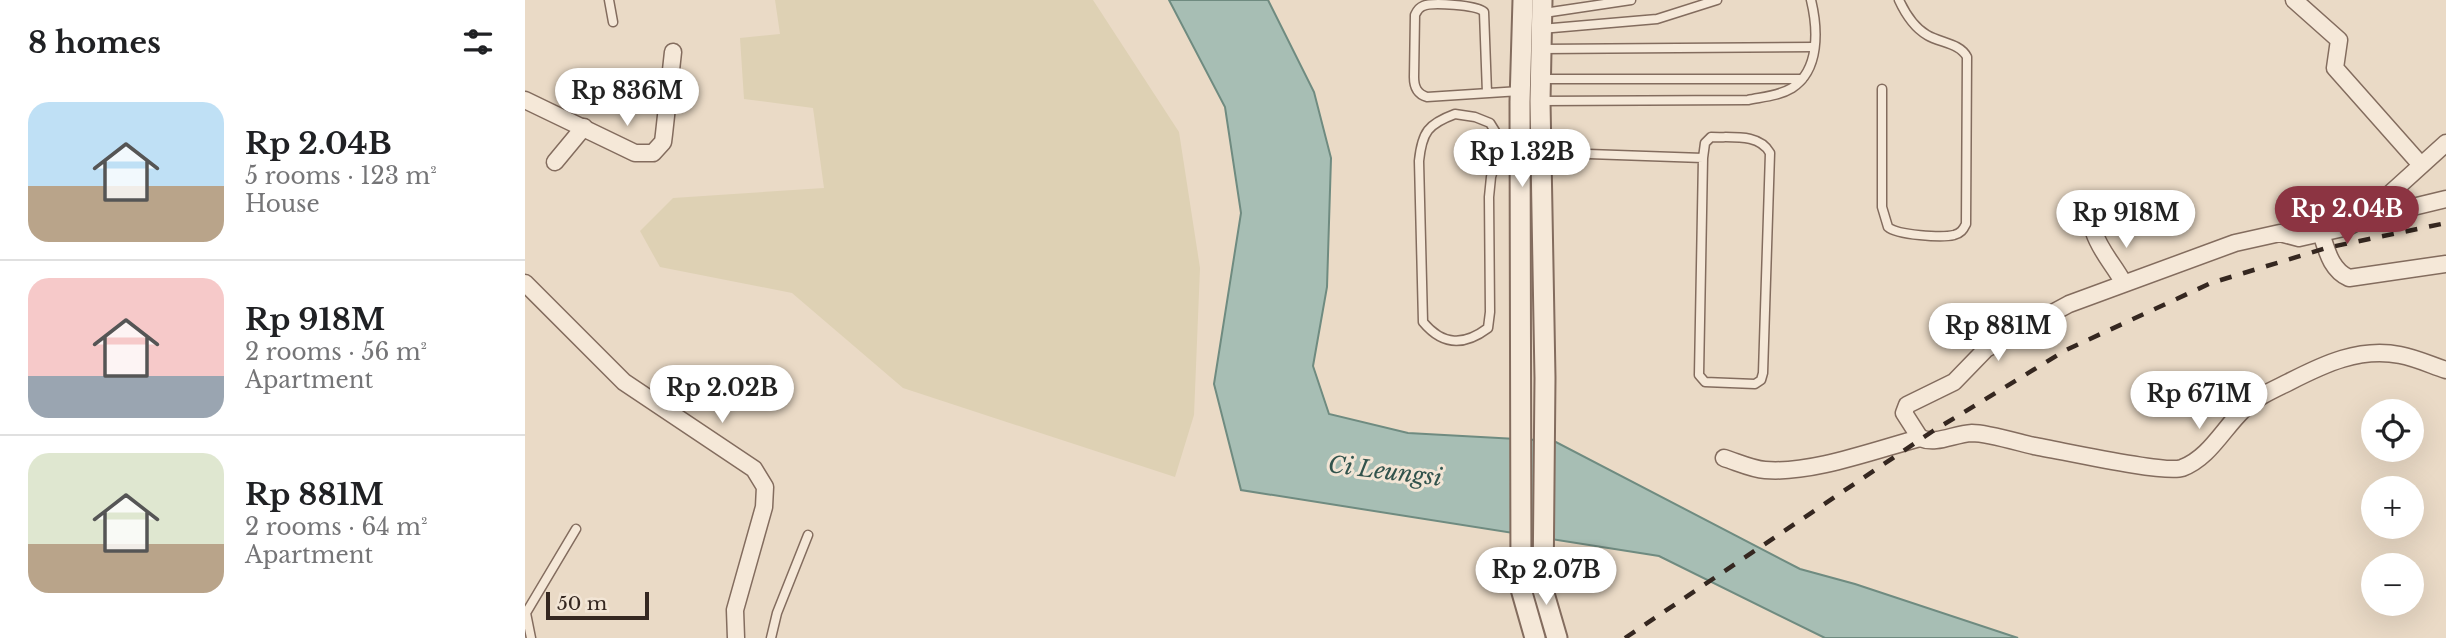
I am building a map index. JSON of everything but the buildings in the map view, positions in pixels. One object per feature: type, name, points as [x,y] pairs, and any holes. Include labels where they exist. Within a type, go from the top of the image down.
[{"type":"street","points":[[1524,0],[1520,96],[1521,589],[1535,638]]},
{"type":"street","points":[[2294,0],[2339,40],[2335,68],[2421,165]]},
{"type":"street","points":[[1544,10],[1540,49],[1545,378],[1543,590],[1557,638]]},
{"type":"street","points":[[525,100],[635,153],[653,152],[658,148],[664,134],[673,52]]},
{"type":"street","points":[[555,162],[585,127]]},
{"type":"street","points":[[2446,143],[2361,220],[2348,227],[2299,239],[2280,233],[2235,243],[2069,304],[1986,349],[1954,382],[1907,405],[1905,413],[1920,438],[1929,442],[1973,433],[2110,460],[2179,469],[2198,459],[2254,401],[2340,358],[2381,352],[2402,355],[2446,370]]},
{"type":"street","points":[[2361,220],[2446,199]]},
{"type":"street","points":[[2094,232],[2098,244],[2123,282]]},
{"type":"street","points":[[2321,233],[2329,259],[2339,274],[2349,278],[2446,264]]},
{"type":"street","points":[[525,283],[624,382],[754,469],[765,486],[764,507],[735,610],[736,638]]},
{"type":"street","points":[[1724,458],[1762,470],[1783,471],[1815,466],[1920,438]]},
{"type":"lane","points":[[609,0],[613,22]]},
{"type":"lane","points":[[1544,10],[1631,0]]},
{"type":"lane","points":[[1544,10],[1657,19],[1717,0]]},
{"type":"lane","points":[[1487,93],[1484,12],[1475,6],[1427,5],[1419,9],[1415,15],[1414,78],[1416,89],[1427,97],[1487,93],[1540,101],[1748,100],[1791,88],[1802,79],[1809,67],[1814,47],[1815,18],[1811,0]]},
{"type":"lane","points":[[1882,89],[1882,207],[1888,227],[1900,233],[1949,236],[1960,232],[1966,224],[1966,57],[1964,51],[1957,47],[1925,34],[1909,17],[1899,0]]},
{"type":"lane","points":[[1540,49],[1814,47]]},
{"type":"lane","points":[[1540,79],[1802,79]]},
{"type":"lane","points":[[1455,114],[1490,123],[1498,136],[1499,151],[1491,177],[1489,197],[1490,312],[1487,328],[1472,339],[1460,341],[1439,337],[1423,322],[1419,160],[1421,145],[1427,129],[1438,120],[1455,114]]},
{"type":"lane","points":[[1711,137],[1756,140],[1770,153],[1763,373],[1761,380],[1755,384],[1705,382],[1699,374],[1703,158],[1705,143],[1711,137]]},
{"type":"lane","points":[[1499,151],[1703,158]]},
{"type":"lane","points":[[531,638],[526,613],[576,528]]},
{"type":"lane","points":[[771,638],[776,613],[808,535]]},
{"type":"shaded area","points":[[775,0],[1093,0],[1179,132],[1200,268],[1194,415],[1175,477],[903,388],[792,293],[660,267],[640,231],[673,198],[824,188],[813,108],[744,99],[740,38],[780,34]]},
{"type":"water","name":"Ci Leungsi","points":[[1169,0],[1268,0],[1314,92],[1331,158],[1327,287],[1313,366],[1329,414],[1408,433],[1554,441],[1800,569],[1855,584],[2018,638],[1825,638],[1659,556],[1241,490],[1214,384],[1241,213],[1225,107]]},
{"type":"railway","points":[[1625,638],[1933,431],[2066,350],[2211,283],[2326,248],[2446,223]]}]
